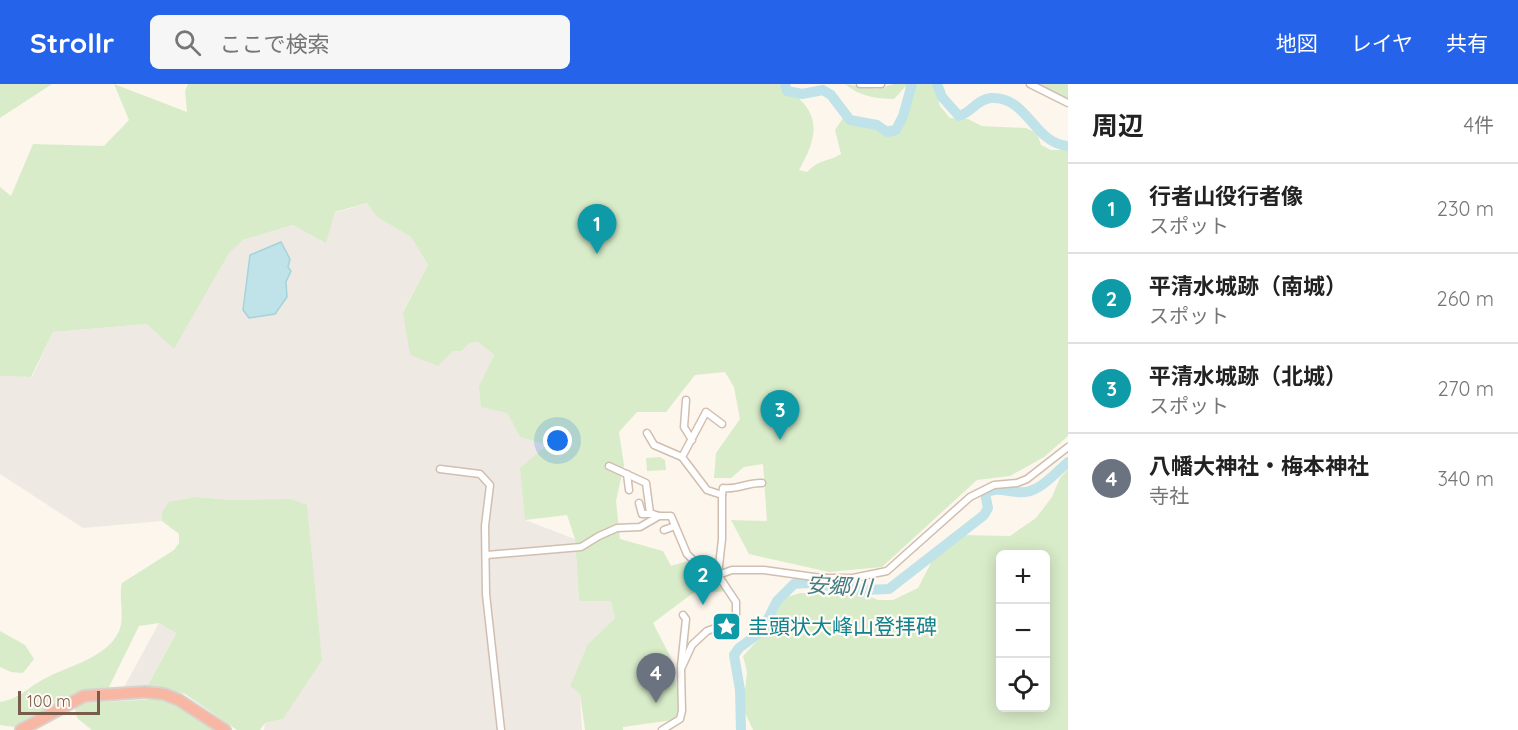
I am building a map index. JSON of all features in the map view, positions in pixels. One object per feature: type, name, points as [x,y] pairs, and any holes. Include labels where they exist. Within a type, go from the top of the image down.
[{"type":"highway","points":[[21,730],[72,700],[84,696],[145,692],[164,694],[178,700],[225,730]]},
{"type":"street","points":[[860,84],[881,84]]},
{"type":"street","points":[[1030,84],[1068,103]]},
{"type":"street","points":[[686,400],[684,427],[692,440]]},
{"type":"street","points":[[682,457],[706,412],[722,424]]},
{"type":"street","points":[[647,434],[654,446],[682,457],[707,490],[722,495]]},
{"type":"street","points":[[718,575],[732,570],[764,570],[821,578],[852,578],[887,571],[978,491],[994,485],[1017,483],[1028,479],[1068,447]]},
{"type":"street","points":[[609,466],[646,483],[648,506],[656,515]]},
{"type":"street","points":[[440,469],[480,474],[490,485],[485,526],[486,594],[501,730]]},
{"type":"street","points":[[627,474],[629,490]]},
{"type":"street","points":[[718,575],[723,539],[723,488],[740,489],[753,482],[762,483]]},
{"type":"street","points":[[639,503],[642,514],[671,516],[687,554],[699,566],[718,575],[736,602],[736,614],[729,622],[706,631],[692,645],[681,669]]},
{"type":"street","points":[[487,555],[581,547],[605,533],[623,527],[640,527],[656,515]]},
{"type":"street","points":[[664,530],[675,526]]},
{"type":"street","points":[[662,730],[680,719],[682,711],[681,669],[686,619],[684,615]]},
{"type":"shaded area","points":[[368,203],[377,217],[411,237],[428,265],[403,311],[453,351],[462,351],[470,343],[478,342],[494,355],[479,386],[507,413],[520,437],[548,445],[525,520],[575,539],[579,601],[612,601],[615,618],[588,644],[580,694],[582,730],[264,730],[265,723],[283,719],[291,704],[235,500],[196,497],[162,512],[162,521],[83,528],[0,474],[0,376],[32,377],[53,332],[147,324],[243,240]]},
{"type":"shaded area","points":[[159,623],[176,632],[147,687],[122,691]]},
{"type":"green space","points":[[0,84],[52,84],[0,118]]},
{"type":"green space","points":[[114,84],[187,112],[185,91],[188,84],[786,84],[786,88],[806,106],[814,125],[810,146],[799,170],[807,172],[816,165],[841,154],[835,130],[843,118],[869,128],[898,125],[912,88],[905,87],[894,99],[887,99],[862,94],[845,84],[877,89],[894,84],[934,84],[940,106],[950,118],[968,119],[982,126],[1026,128],[1037,133],[1041,145],[1051,150],[1068,150],[1068,436],[1044,457],[1010,476],[977,480],[882,567],[829,572],[749,554],[731,520],[767,521],[763,464],[744,467],[731,478],[714,478],[716,453],[740,419],[734,387],[725,372],[695,375],[666,412],[637,412],[619,432],[624,465],[616,501],[620,539],[663,551],[671,566],[701,557],[733,591],[693,593],[653,623],[671,658],[682,711],[680,719],[623,727],[623,730],[585,730],[580,694],[570,686],[588,644],[615,618],[611,601],[579,601],[575,539],[567,515],[525,520],[520,468],[547,445],[520,437],[507,413],[481,407],[479,386],[494,355],[478,342],[470,343],[462,351],[453,351],[438,366],[410,355],[403,312],[428,265],[411,237],[377,217],[367,203],[335,212],[326,243],[293,225],[243,240],[229,253],[174,349],[147,324],[53,332],[31,377],[0,376],[0,187],[11,196],[33,144],[104,146],[129,120]]},
{"type":"green space","points":[[1038,84],[1068,84],[1068,103]]},
{"type":"green space","points":[[660,457],[665,460],[666,470],[647,471],[646,458]]},
{"type":"green space","points":[[1068,469],[1068,730],[753,730],[743,708],[747,672],[743,656],[770,627],[784,598],[800,593],[848,593],[866,595],[878,600],[893,600],[918,588],[933,559],[960,535],[1010,536],[1036,518],[1052,497],[1060,478]]},
{"type":"green space","points":[[196,497],[235,500],[291,499],[307,505],[322,660],[283,719],[265,723],[260,730],[237,730],[185,694],[147,687],[176,633],[159,623],[139,626],[108,689],[22,728],[0,725],[0,702],[13,698],[53,674],[95,656],[112,642],[121,622],[122,583],[174,550],[179,543],[179,534],[162,521],[162,512],[169,502]]},
{"type":"green space","points":[[0,631],[25,645],[34,659],[23,673],[11,672],[0,667]]},
{"type":"green space","points":[[161,699],[175,701],[222,730],[92,730],[77,718],[75,708],[81,703]]},
{"type":"water","points":[[281,242],[290,259],[288,267],[291,271],[286,282],[287,297],[275,314],[249,318],[243,310],[250,255]]},
{"type":"waterway","name":"安郷川","points":[[785,84],[787,91],[802,94],[823,90],[831,95],[850,120],[877,125],[887,132],[896,130],[903,116],[912,84]]},
{"type":"waterway","name":"安郷川","points":[[937,84],[942,97],[959,116],[986,99],[1003,99],[1014,104],[1046,137],[1068,146]]},
{"type":"waterway","name":"安郷川","points":[[741,730],[740,690],[734,655],[739,648],[762,631],[777,601],[794,584],[806,583],[864,590],[889,589],[984,515],[988,508],[985,493],[997,490],[1017,492],[1032,490],[1045,483],[1068,462]]},
{"type":"place","name":"行者山役行者像","points":[[597,254]]},
{"type":"place","name":"平清水城跡（北城）","points":[[780,440]]},
{"type":"place","name":"平清水城跡（南城）","points":[[703,605]]},
{"type":"place","name":"圭頭状大峰山登拝碑","points":[[727,626]]},
{"type":"place","name":"八幡大神社・梅本神社","points":[[656,703]]}]
